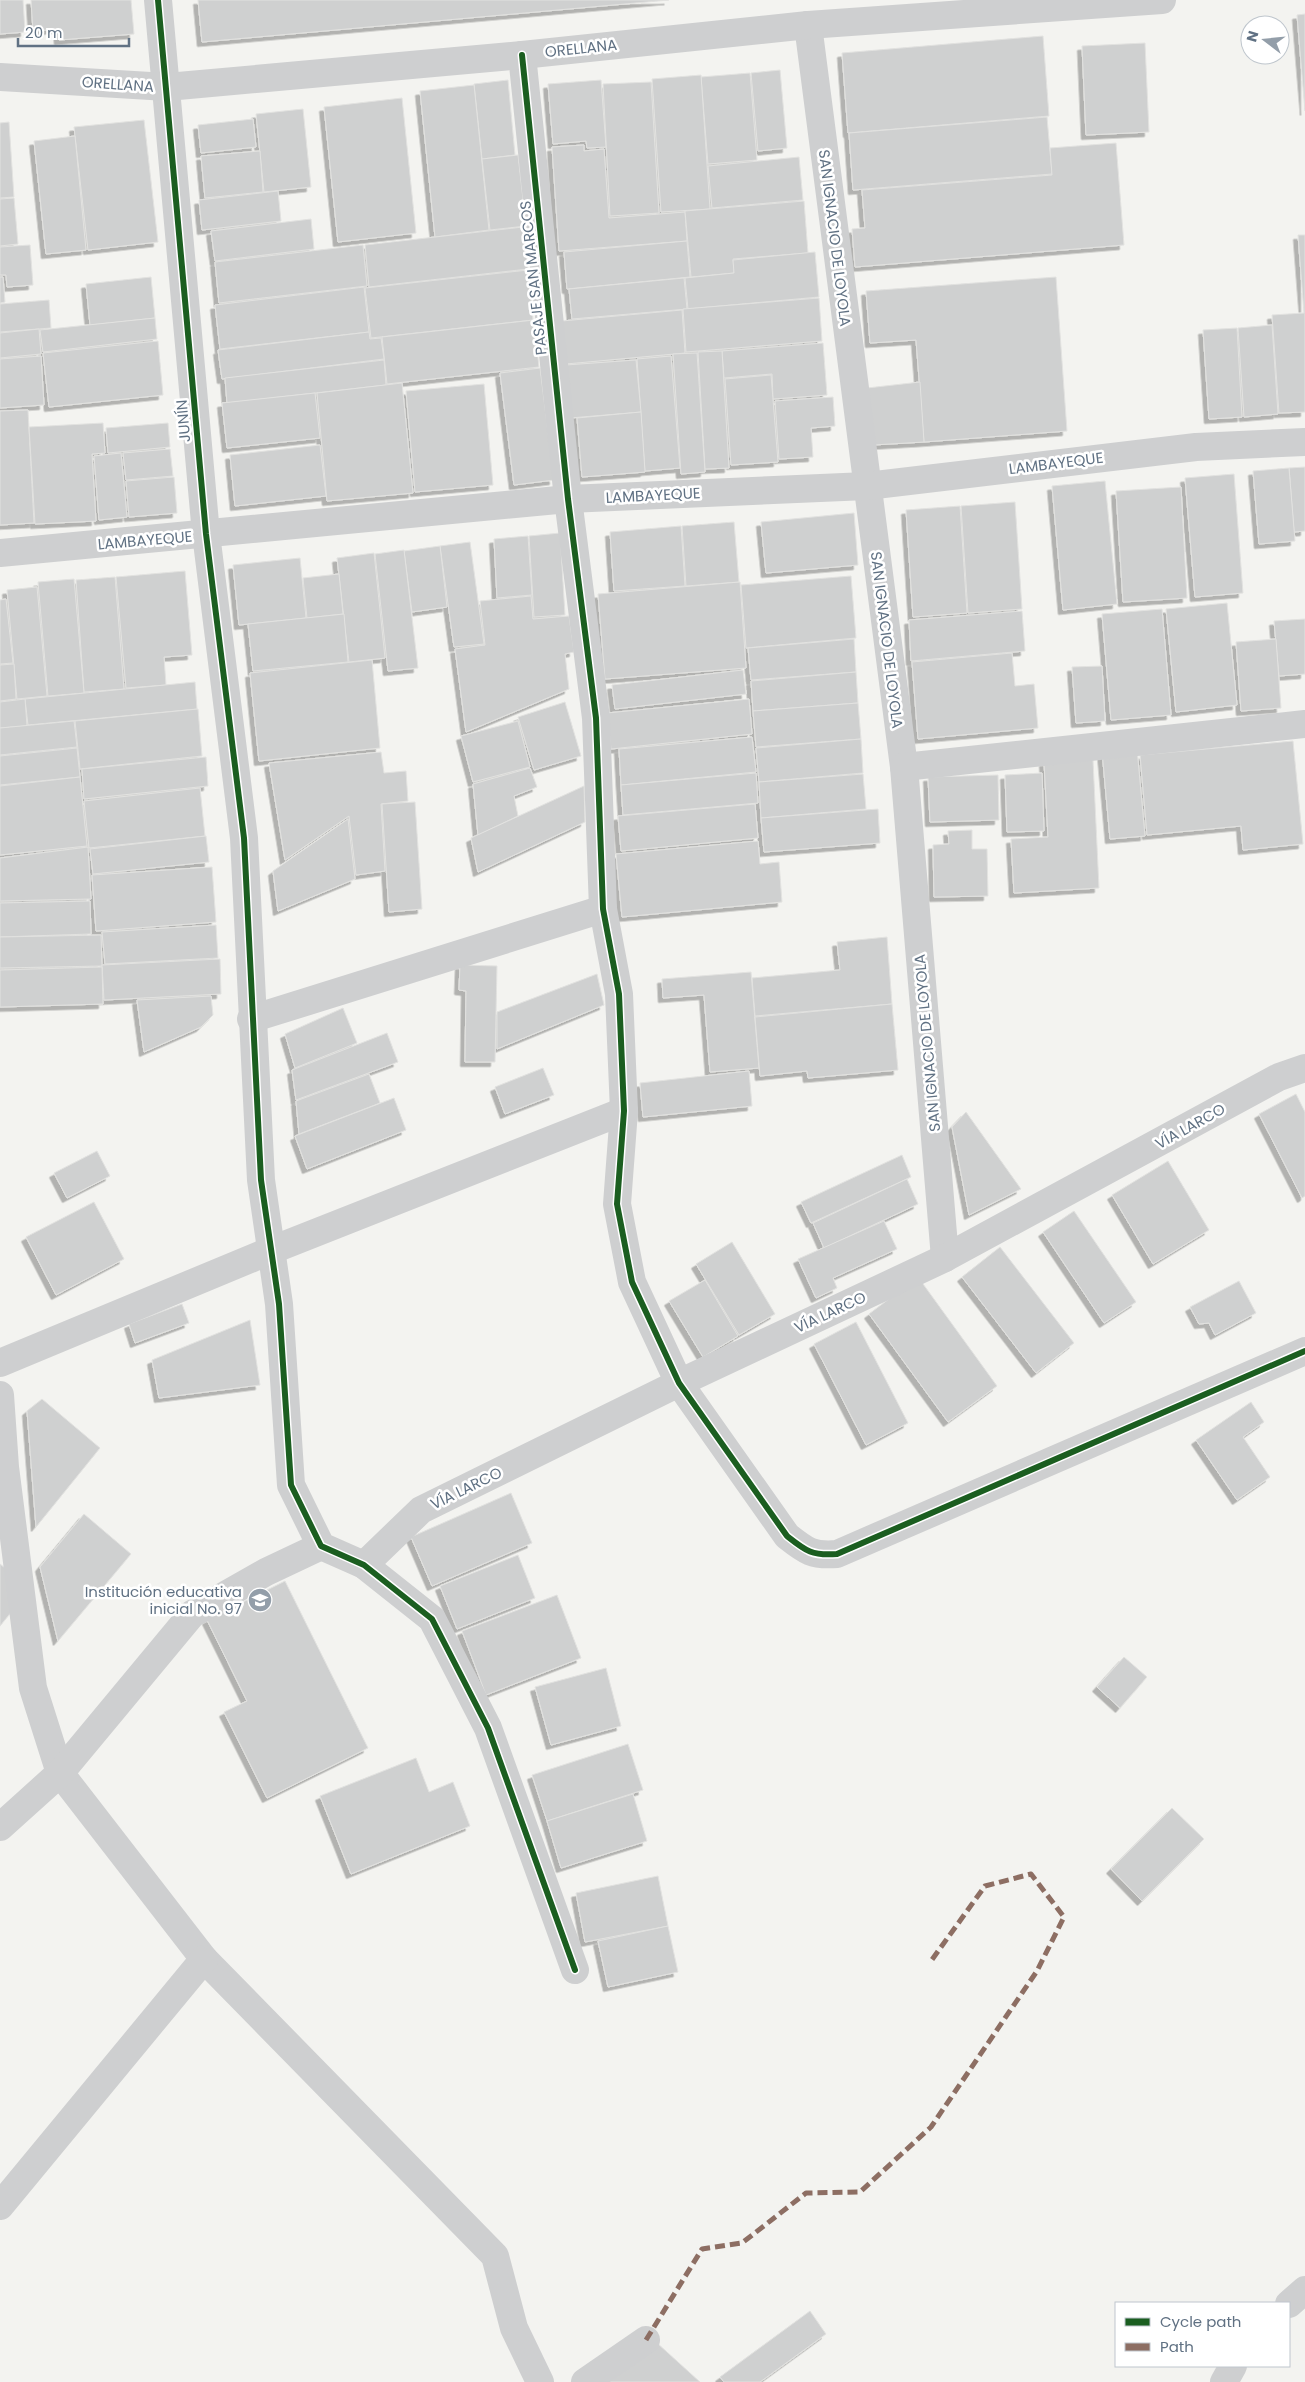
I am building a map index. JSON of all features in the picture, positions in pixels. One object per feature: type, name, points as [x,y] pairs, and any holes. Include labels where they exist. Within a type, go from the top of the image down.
[{"type":"street","name":"JUNÍN","points":[[158,0],[206,534],[244,838],[251,1019],[261,1180],[280,1304],[291,1485],[321,1546]]},
{"type":"street","name":"ORELLANA","points":[[0,77],[167,87],[522,55],[808,25],[1162,0]]},
{"type":"street","name":"SAN IGNACIO DE LOYOLA","points":[[808,25],[904,767],[945,1258]]},
{"type":"street","name":"PASAJE SAN MARCOS","points":[[522,55],[568,499],[596,718],[603,909],[619,994],[624,1111],[617,1204],[632,1282],[679,1383],[787,1536],[808,1553],[829,1554],[846,1550],[1305,1351]]},
{"type":"street","name":"LAMBAYEQUE","points":[[0,552],[568,499],[867,486],[1196,447],[1305,442]]},
{"type":"street","points":[[904,767],[1305,724]]},
{"type":"street","points":[[251,1019],[603,909]]},
{"type":"street","name":"VÍA LARCO","points":[[364,1564],[421,1510],[679,1383],[945,1258],[1279,1077],[1305,1068]]},
{"type":"street","points":[[0,1363],[272,1250],[624,1111]]},
{"type":"street","points":[[0,1395],[2,1450],[33,1688],[60,1773],[204,1959],[495,2256],[514,2328],[540,2382]]},
{"type":"street","points":[[0,1827],[60,1773],[192,1614],[266,1572],[321,1546],[364,1564],[432,1619],[488,1728],[575,1970]]},
{"type":"street","points":[[0,2206],[204,1959]]},
{"type":"street","points":[[1290,2303],[1305,2290]]},
{"type":"street","points":[[585,2382],[646,2340]]},
{"type":"street","points":[[1224,2382],[1232,2367]]},
{"type":"building","points":[[0,0],[23,0],[25,32],[0,34]]},
{"type":"building","points":[[31,0],[131,0],[134,34],[59,40],[58,29],[33,31]]},
{"type":"building","points":[[198,0],[669,0],[202,42]]},
{"type":"building","points":[[1305,14],[1305,111],[1297,15]]},
{"type":"building","points":[[1043,36],[1049,116],[848,133],[842,53]]},
{"type":"building","points":[[1145,43],[1149,132],[1086,135],[1082,46]]},
{"type":"building","points":[[780,70],[787,148],[758,151],[751,73]]},
{"type":"building","points":[[750,73],[757,160],[708,164],[701,77]]},
{"type":"building","points":[[701,75],[710,209],[661,212],[652,79]]},
{"type":"building","points":[[508,80],[515,155],[482,159],[474,84]]},
{"type":"building","points":[[601,80],[606,147],[587,148],[586,141],[553,144],[548,84]]},
{"type":"building","points":[[651,82],[659,213],[610,216],[603,84]]},
{"type":"building","points":[[474,85],[489,230],[435,237],[420,91]]},
{"type":"building","points":[[402,98],[416,233],[338,242],[324,107]]},
{"type":"building","points":[[303,109],[311,187],[264,192],[256,114]]},
{"type":"building","points":[[1047,117],[1052,174],[853,190],[849,133]]},
{"type":"building","points":[[253,119],[256,147],[201,153],[198,125]]},
{"type":"building","points":[[144,120],[158,242],[88,250],[74,127]]},
{"type":"building","points":[[9,122],[14,197],[0,198],[0,123]]},
{"type":"building","points":[[75,136],[86,250],[46,254],[34,141]]},
{"type":"building","points":[[1116,143],[1124,245],[855,267],[852,229],[865,228],[862,190],[1052,175],[1050,148]]},
{"type":"building","points":[[584,145],[584,151],[604,149],[609,218],[685,212],[687,241],[559,251],[552,147]]},
{"type":"building","points":[[260,151],[263,192],[205,198],[201,156]]},
{"type":"building","points":[[518,155],[526,226],[490,230],[482,159]]},
{"type":"building","points":[[799,157],[803,200],[712,208],[708,166]]},
{"type":"building","points":[[278,191],[281,221],[202,230],[199,200]]},
{"type":"building","points":[[14,198],[18,244],[0,246],[0,199]]},
{"type":"building","points":[[804,201],[808,253],[733,259],[734,273],[691,277],[685,211]]},
{"type":"building","points":[[311,219],[314,249],[215,261],[211,231]]},
{"type":"building","points":[[523,227],[528,269],[369,287],[365,245]]},
{"type":"building","points":[[1298,235],[1305,235],[1305,412],[1279,413],[1272,315],[1304,313]]},
{"type":"building","points":[[687,241],[690,277],[567,289],[564,252]]},
{"type":"building","points":[[30,245],[33,285],[7,287],[6,275],[0,275],[0,247]]},
{"type":"building","points":[[363,245],[367,286],[219,303],[215,262]]},
{"type":"building","points":[[815,252],[819,297],[688,309],[685,278],[734,273],[733,260]]},
{"type":"building","points":[[528,270],[533,320],[371,338],[365,288]]},
{"type":"building","points":[[0,277],[3,277],[5,302],[0,303]]},
{"type":"building","points":[[151,277],[155,318],[90,325],[86,284]]},
{"type":"building","points":[[1056,277],[1067,431],[924,442],[916,340],[870,343],[866,291]]},
{"type":"building","points":[[684,278],[687,309],[572,319],[569,289]]},
{"type":"building","points":[[364,287],[369,332],[220,349],[215,305]]},
{"type":"building","points":[[819,298],[822,341],[686,352],[683,309]]},
{"type":"building","points":[[49,300],[51,328],[0,332],[0,304]]},
{"type":"building","points":[[682,310],[685,353],[566,364],[562,321]]},
{"type":"building","points":[[155,318],[157,339],[43,352],[40,330]]},
{"type":"building","points":[[534,320],[539,367],[387,384],[382,337]]},
{"type":"building","points":[[1272,325],[1278,414],[1244,417],[1238,328]]},
{"type":"building","points":[[1237,328],[1242,417],[1209,419],[1203,330]]},
{"type":"building","points":[[39,329],[41,354],[0,358],[0,333]]},
{"type":"building","points":[[369,332],[370,339],[381,338],[384,359],[222,379],[218,350]]},
{"type":"building","points":[[158,341],[163,395],[49,407],[43,353]]},
{"type":"building","points":[[823,343],[827,395],[773,399],[772,374],[724,378],[722,351]]},
{"type":"building","points":[[722,351],[729,468],[705,469],[698,352]]},
{"type":"building","points":[[697,353],[705,472],[681,474],[673,354]]},
{"type":"building","points":[[41,356],[44,405],[0,408],[0,359]]},
{"type":"building","points":[[671,356],[680,468],[645,471],[637,359]]},
{"type":"building","points":[[384,360],[386,385],[227,403],[225,378]]},
{"type":"building","points":[[636,360],[641,412],[570,418],[566,365]]},
{"type":"building","points":[[540,368],[554,480],[514,485],[500,373]]},
{"type":"building","points":[[771,375],[778,462],[731,465],[725,379]]},
{"type":"building","points":[[920,382],[924,442],[873,445],[867,388]]},
{"type":"building","points":[[402,383],[413,493],[327,501],[317,393]]},
{"type":"building","points":[[484,384],[493,485],[415,492],[406,391]]},
{"type":"building","points":[[315,393],[320,438],[227,448],[222,403]]},
{"type":"building","points":[[833,397],[835,426],[811,428],[813,457],[779,459],[775,401]]},
{"type":"building","points":[[28,410],[34,523],[0,525],[0,411]]},
{"type":"building","points":[[641,412],[645,472],[582,477],[577,418]]},
{"type":"building","points":[[103,423],[105,453],[92,454],[96,521],[35,524],[29,427]]},
{"type":"building","points":[[168,423],[170,447],[108,453],[106,428]]},
{"type":"building","points":[[320,445],[326,496],[235,506],[230,455]]},
{"type":"building","points":[[170,449],[173,476],[126,480],[123,453]]},
{"type":"building","points":[[121,453],[127,517],[99,520],[94,456]]},
{"type":"building","points":[[1305,467],[1305,531],[1294,532],[1289,468]]},
{"type":"building","points":[[1289,468],[1295,541],[1259,544],[1253,471]]},
{"type":"building","points":[[1234,474],[1243,593],[1195,597],[1185,478]]},
{"type":"building","points":[[174,477],[177,513],[129,517],[126,481]]},
{"type":"building","points":[[1105,481],[1117,604],[1063,610],[1052,486]]},
{"type":"building","points":[[1181,487],[1187,598],[1123,602],[1116,491]]},
{"type":"building","points":[[1015,502],[1022,609],[968,613],[961,506]]},
{"type":"building","points":[[960,506],[967,613],[913,617],[906,510]]},
{"type":"building","points":[[854,513],[858,565],[766,573],[761,522]]},
{"type":"building","points":[[734,522],[739,582],[686,586],[682,526]]},
{"type":"building","points":[[681,526],[685,586],[614,591],[610,532]]},
{"type":"building","points":[[560,533],[565,615],[534,617],[529,536]]},
{"type":"building","points":[[528,536],[532,595],[497,598],[494,539]]},
{"type":"building","points":[[470,542],[484,644],[454,647],[440,546]]},
{"type":"building","points":[[440,546],[447,607],[412,612],[404,551]]},
{"type":"building","points":[[404,550],[418,668],[388,671],[375,554]]},
{"type":"building","points":[[374,553],[385,658],[349,662],[337,558]]},
{"type":"building","points":[[300,558],[306,618],[239,625],[233,565]]},
{"type":"building","points":[[185,571],[192,655],[164,657],[166,685],[126,688],[116,577]]},
{"type":"building","points":[[339,574],[343,614],[307,618],[303,578]]},
{"type":"building","points":[[851,576],[856,638],[746,648],[741,585]]},
{"type":"building","points":[[115,577],[124,689],[84,692],[76,580]]},
{"type":"building","points":[[74,579],[84,693],[48,696],[38,582]]},
{"type":"building","points":[[740,582],[746,668],[605,679],[598,594]]},
{"type":"building","points":[[37,587],[47,696],[17,699],[7,590]]},
{"type":"building","points":[[531,596],[533,619],[569,616],[574,652],[565,654],[569,689],[466,732],[455,649],[485,645],[480,601]]},
{"type":"building","points":[[6,599],[13,663],[0,664],[0,600]]},
{"type":"building","points":[[1227,603],[1237,705],[1176,712],[1166,609]]},
{"type":"building","points":[[1162,609],[1171,715],[1111,720],[1102,614]]},
{"type":"building","points":[[1022,611],[1025,651],[911,661],[909,620]]},
{"type":"building","points":[[344,614],[348,662],[253,671],[248,624]]},
{"type":"building","points":[[1305,619],[1305,674],[1279,676],[1274,621]]},
{"type":"building","points":[[854,639],[856,672],[751,680],[748,648]]},
{"type":"building","points":[[1276,639],[1281,708],[1241,711],[1236,642]]},
{"type":"building","points":[[1012,653],[1015,686],[1034,684],[1038,728],[918,739],[912,662]]},
{"type":"building","points":[[372,660],[380,748],[259,761],[250,673]]},
{"type":"building","points":[[14,664],[16,699],[0,701],[0,665]]},
{"type":"building","points":[[1102,666],[1105,721],[1076,723],[1072,667]]},
{"type":"building","points":[[743,670],[746,694],[615,709],[612,685]]},
{"type":"building","points":[[856,672],[858,703],[753,711],[751,681]]},
{"type":"building","points":[[195,682],[197,709],[28,725],[25,699]]},
{"type":"building","points":[[25,699],[27,726],[0,728],[0,702]]},
{"type":"building","points":[[749,699],[752,734],[611,749],[607,713]]},
{"type":"building","points":[[565,702],[581,756],[534,770],[518,717]]},
{"type":"building","points":[[858,703],[861,739],[756,747],[753,711]]},
{"type":"building","points":[[198,709],[202,756],[80,769],[75,721]]},
{"type":"building","points":[[74,721],[77,747],[0,755],[0,728]]},
{"type":"building","points":[[518,721],[530,767],[473,782],[461,736]]},
{"type":"building","points":[[752,737],[756,772],[621,785],[619,749]]},
{"type":"building","points":[[861,739],[863,773],[759,782],[756,748]]},
{"type":"building","points":[[1293,741],[1303,844],[1243,850],[1241,826],[1147,835],[1140,755]]},
{"type":"building","points":[[77,748],[80,777],[0,785],[0,756]]},
{"type":"building","points":[[1137,748],[1145,836],[1110,839],[1102,751]]},
{"type":"building","points":[[381,752],[384,773],[406,771],[408,801],[381,804],[385,871],[356,875],[349,816],[285,860],[269,763]]},
{"type":"building","points":[[206,757],[208,786],[84,799],[82,769]]},
{"type":"building","points":[[1093,760],[1099,888],[1014,893],[1011,839],[1048,837],[1044,762]]},
{"type":"building","points":[[530,768],[537,787],[514,796],[518,816],[478,835],[473,784]]},
{"type":"building","points":[[756,773],[758,803],[623,815],[621,785]]},
{"type":"building","points":[[1042,773],[1044,831],[1007,832],[1005,775]]},
{"type":"building","points":[[863,774],[866,809],[761,818],[759,782]]},
{"type":"building","points":[[998,775],[999,820],[930,822],[928,777]]},
{"type":"building","points":[[80,777],[87,846],[0,855],[0,786]]},
{"type":"building","points":[[584,786],[585,822],[478,872],[471,838]]},
{"type":"building","points":[[200,788],[205,836],[89,848],[84,801]]},
{"type":"building","points":[[415,802],[422,909],[389,912],[382,804]]},
{"type":"building","points":[[755,804],[758,838],[621,851],[618,816]]},
{"type":"building","points":[[878,809],[880,843],[764,852],[761,818]]},
{"type":"building","points":[[348,819],[355,879],[278,911],[273,871]]},
{"type":"building","points":[[972,830],[972,849],[987,849],[988,896],[934,897],[933,845],[949,844],[948,831]]},
{"type":"building","points":[[206,836],[209,862],[93,874],[90,849]]},
{"type":"building","points":[[758,841],[760,864],[779,862],[782,902],[622,917],[616,854]]},
{"type":"building","points":[[88,847],[91,899],[0,901],[0,858]]},
{"type":"building","points":[[212,867],[216,922],[96,931],[92,875]]},
{"type":"building","points":[[90,901],[91,934],[0,937],[0,903]]},
{"type":"building","points":[[216,925],[218,958],[105,964],[102,932]]},
{"type":"building","points":[[101,935],[102,966],[0,968],[0,937]]},
{"type":"building","points":[[887,937],[892,1004],[755,1016],[752,978],[840,970],[837,942]]},
{"type":"building","points":[[220,959],[221,994],[104,1000],[102,965]]},
{"type":"building","points":[[460,965],[497,966],[495,1062],[465,1062],[466,991],[459,990]]},
{"type":"building","points":[[102,967],[103,1004],[0,1007],[0,970]]},
{"type":"building","points":[[751,972],[759,1068],[710,1072],[704,995],[663,998],[662,979]]},
{"type":"building","points":[[597,974],[604,1005],[497,1049],[497,1012]]},
{"type":"building","points":[[211,996],[213,1015],[201,1027],[144,1052],[137,1000]]},
{"type":"building","points":[[892,1004],[898,1070],[808,1078],[807,1071],[760,1076],[755,1017]]},
{"type":"building","points":[[343,1008],[357,1043],[295,1068],[285,1034]]},
{"type":"building","points":[[387,1033],[398,1062],[296,1100],[292,1070]]},
{"type":"building","points":[[543,1068],[554,1095],[505,1114],[495,1087]]},
{"type":"building","points":[[749,1071],[752,1106],[643,1117],[640,1083]]},
{"type":"building","points":[[369,1074],[380,1103],[299,1134],[296,1101]]},
{"type":"building","points":[[1296,1094],[1305,1112],[1305,1196],[1302,1198],[1259,1114]]},
{"type":"building","points":[[394,1098],[406,1130],[307,1169],[295,1136]]},
{"type":"building","points":[[966,1112],[1021,1189],[969,1215],[952,1127]]},
{"type":"building","points":[[97,1151],[110,1176],[67,1198],[54,1173]]},
{"type":"building","points":[[902,1155],[911,1177],[811,1223],[801,1202]]},
{"type":"building","points":[[1168,1161],[1209,1230],[1153,1264],[1112,1195]]},
{"type":"building","points":[[907,1179],[918,1204],[824,1248],[813,1223]]},
{"type":"building","points":[[94,1202],[124,1259],[56,1295],[26,1237]]},
{"type":"building","points":[[1074,1211],[1136,1302],[1104,1323],[1043,1232]]},
{"type":"building","points":[[884,1221],[897,1249],[833,1278],[837,1288],[816,1298],[798,1259]]},
{"type":"building","points":[[732,1242],[775,1314],[739,1335],[696,1264]]},
{"type":"building","points":[[1000,1247],[1074,1343],[1036,1373],[962,1277]]},
{"type":"building","points":[[918,1277],[997,1386],[948,1422],[869,1314]]},
{"type":"building","points":[[705,1280],[738,1336],[703,1357],[669,1301]]},
{"type":"building","points":[[1239,1281],[1256,1313],[1215,1335],[1209,1323],[1199,1324],[1190,1307]]},
{"type":"building","points":[[182,1304],[189,1323],[135,1343],[129,1324]]},
{"type":"building","points":[[250,1320],[260,1385],[159,1398],[152,1360]]},
{"type":"building","points":[[856,1322],[908,1423],[866,1445],[814,1344]]},
{"type":"building","points":[[42,1399],[100,1448],[36,1527],[27,1411]]},
{"type":"building","points":[[1251,1402],[1264,1422],[1243,1437],[1270,1477],[1237,1500],[1196,1440]]},
{"type":"building","points":[[511,1493],[532,1543],[432,1586],[411,1537]]},
{"type":"building","points":[[84,1514],[131,1554],[58,1641],[40,1567]]},
{"type":"building","points":[[518,1555],[535,1598],[457,1629],[440,1586]]},
{"type":"building","points":[[0,1564],[5,1568],[13,1610],[0,1626]]},
{"type":"building","points":[[285,1581],[368,1748],[267,1798],[224,1712],[247,1701],[207,1620]]},
{"type":"building","points":[[557,1595],[581,1658],[486,1695],[462,1631]]},
{"type":"building","points":[[1124,1657],[1147,1677],[1120,1708],[1097,1687]]},
{"type":"building","points":[[606,1668],[621,1726],[551,1745],[535,1687]]},
{"type":"building","points":[[628,1744],[643,1790],[547,1821],[532,1775]]},
{"type":"building","points":[[416,1758],[429,1792],[453,1782],[470,1826],[351,1874],[320,1796]]},
{"type":"building","points":[[633,1794],[647,1841],[561,1868],[547,1821]]},
{"type":"building","points":[[1172,1808],[1204,1839],[1142,1901],[1111,1869]]},
{"type":"building","points":[[658,1876],[668,1926],[585,1942],[576,1893]]},
{"type":"building","points":[[668,1926],[678,1972],[608,1987],[598,1941]]},
{"type":"building","points":[[810,2311],[826,2334],[760,2382],[724,2382],[720,2377]]},
{"type":"building","points":[[656,2342],[700,2382],[607,2382],[631,2356],[638,2362]]},
{"type":"marked path","points":[[646,2340],[702,2249],[742,2243],[806,2193],[860,2192],[931,2127],[1037,1971],[1064,1917],[1031,1874],[985,1886],[931,1961]]},
{"type":"cycle path","points":[[158,0],[206,534],[244,838],[261,1180],[279,1304],[291,1485],[321,1546],[364,1565],[432,1619],[488,1728],[575,1970]]},
{"type":"cycle path","points":[[522,55],[568,499],[596,718],[603,909],[619,994],[624,1111],[617,1204],[632,1282],[679,1383],[787,1536],[815,1553],[837,1554],[1305,1351]]},
{"type":"place","name":"Institución educativa inicial No. 97","points":[[260,1600]]}]
